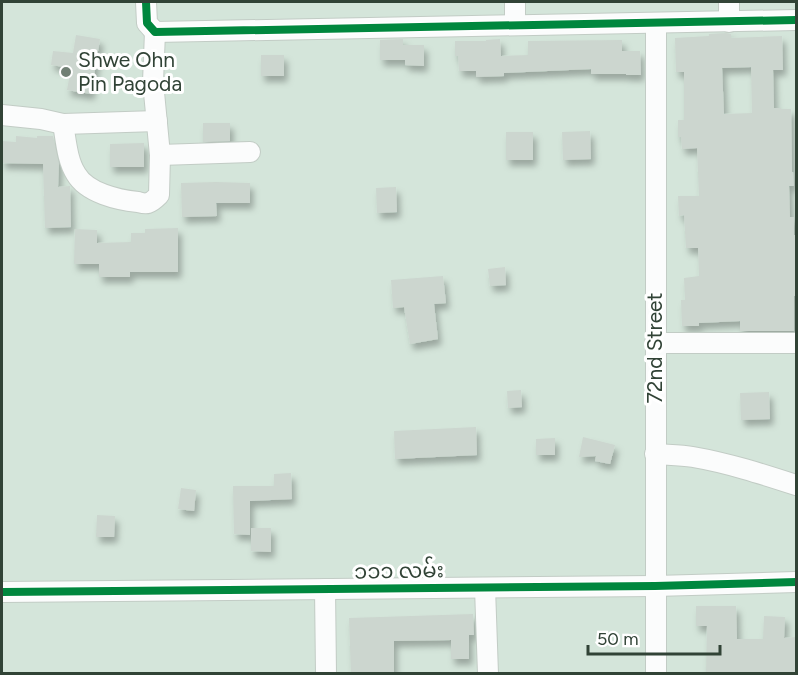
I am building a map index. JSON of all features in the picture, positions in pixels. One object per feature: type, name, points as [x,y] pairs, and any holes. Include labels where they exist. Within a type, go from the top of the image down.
[{"type":"street","points":[[63,124],[69,156],[76,175],[84,183],[102,194],[127,201],[148,203],[159,195],[160,155],[153,82],[155,32],[147,23],[146,2]]},
{"type":"street","points":[[515,2],[515,25]]},
{"type":"street","points":[[729,2],[729,22]]},
{"type":"street","points":[[155,32],[796,20]]},
{"type":"street","name":"72nd Street","points":[[656,23],[656,674]]},
{"type":"street","points":[[2,115],[63,124],[157,121]]},
{"type":"street","points":[[160,155],[250,152]]},
{"type":"street","points":[[655,343],[796,343]]},
{"type":"street","points":[[655,454],[690,456],[709,460],[796,485]]},
{"type":"street","name":"၁၁၁ လမ်း","points":[[2,592],[655,586],[796,582]]},
{"type":"street","points":[[485,588],[488,674]]},
{"type":"street","points":[[325,589],[326,674]]},
{"type":"shaded area","points":[[2,2],[796,2],[796,673],[3,673]]},
{"type":"building","points":[[726,33],[731,34],[731,38],[782,36],[783,70],[773,70],[774,108],[791,109],[794,186],[789,186],[790,217],[794,217],[794,235],[796,235],[794,331],[740,331],[740,321],[682,326],[681,300],[685,300],[684,278],[699,276],[698,248],[686,248],[684,215],[679,216],[678,196],[699,196],[697,148],[682,149],[681,137],[678,137],[678,120],[684,120],[684,72],[676,72],[675,38],[709,36],[709,34]],"holes":[[[751,67],[752,113],[724,114],[722,68]]]},
{"type":"building","points":[[76,35],[100,39],[91,94],[67,90],[71,68],[51,65],[53,51],[73,53]]},
{"type":"building","points":[[403,39],[403,45],[424,45],[424,66],[405,65],[405,60],[380,60],[380,40]]},
{"type":"building","points":[[500,39],[501,56],[528,55],[528,41],[622,40],[622,51],[640,51],[641,75],[591,74],[591,69],[504,73],[504,76],[476,77],[476,71],[459,71],[458,56],[455,56],[455,41]]},
{"type":"building","points":[[261,55],[284,55],[284,76],[261,76]]},
{"type":"building","points":[[203,123],[230,123],[230,141],[203,142]]},
{"type":"building","points":[[590,131],[591,159],[563,160],[562,132]]},
{"type":"building","points":[[506,132],[533,132],[533,160],[506,160]]},
{"type":"building","points":[[16,136],[37,138],[37,136],[53,136],[59,164],[58,187],[70,186],[71,227],[45,228],[43,164],[2,163],[2,141],[16,142]]},
{"type":"building","points":[[144,143],[144,167],[110,167],[110,144]]},
{"type":"building","points":[[181,183],[250,183],[250,203],[216,203],[217,216],[182,217]]},
{"type":"building","points":[[396,187],[397,212],[377,213],[376,188]]},
{"type":"building","points":[[178,228],[178,272],[130,272],[130,277],[99,277],[99,264],[74,264],[75,229],[97,230],[97,243],[131,242],[131,233],[145,233],[145,229]]},
{"type":"building","points":[[505,267],[506,285],[490,286],[488,269]]},
{"type":"building","points":[[443,276],[446,303],[434,304],[438,339],[410,344],[404,307],[393,308],[391,280]]},
{"type":"building","points":[[521,390],[522,407],[508,408],[507,391]]},
{"type":"building","points":[[769,392],[770,419],[741,420],[740,393]]},
{"type":"building","points":[[476,427],[477,455],[395,459],[394,431]]},
{"type":"building","points":[[583,437],[615,445],[610,464],[595,461],[596,456],[579,457]]},
{"type":"building","points":[[555,438],[555,455],[536,455],[536,439]]},
{"type":"building","points":[[291,473],[292,499],[250,501],[250,535],[234,534],[233,486],[274,486],[274,474]]},
{"type":"building","points":[[181,488],[196,490],[194,511],[178,509]]},
{"type":"building","points":[[97,515],[115,516],[114,537],[96,537]]},
{"type":"building","points":[[251,528],[271,528],[271,552],[251,551]]},
{"type":"building","points":[[696,606],[736,606],[737,639],[763,639],[764,616],[785,617],[784,638],[796,637],[796,674],[706,674],[707,626],[696,626]]},
{"type":"building","points":[[473,614],[474,635],[469,635],[469,659],[451,659],[451,640],[394,641],[394,674],[351,674],[349,618]]},
{"type":"cycle path","points":[[146,2],[147,23],[155,32],[796,20]]},
{"type":"cycle path","points":[[2,592],[655,586],[796,582]]},
{"type":"place","name":"Shwe Ohn Pin Pagoda","points":[[66,72]]}]
